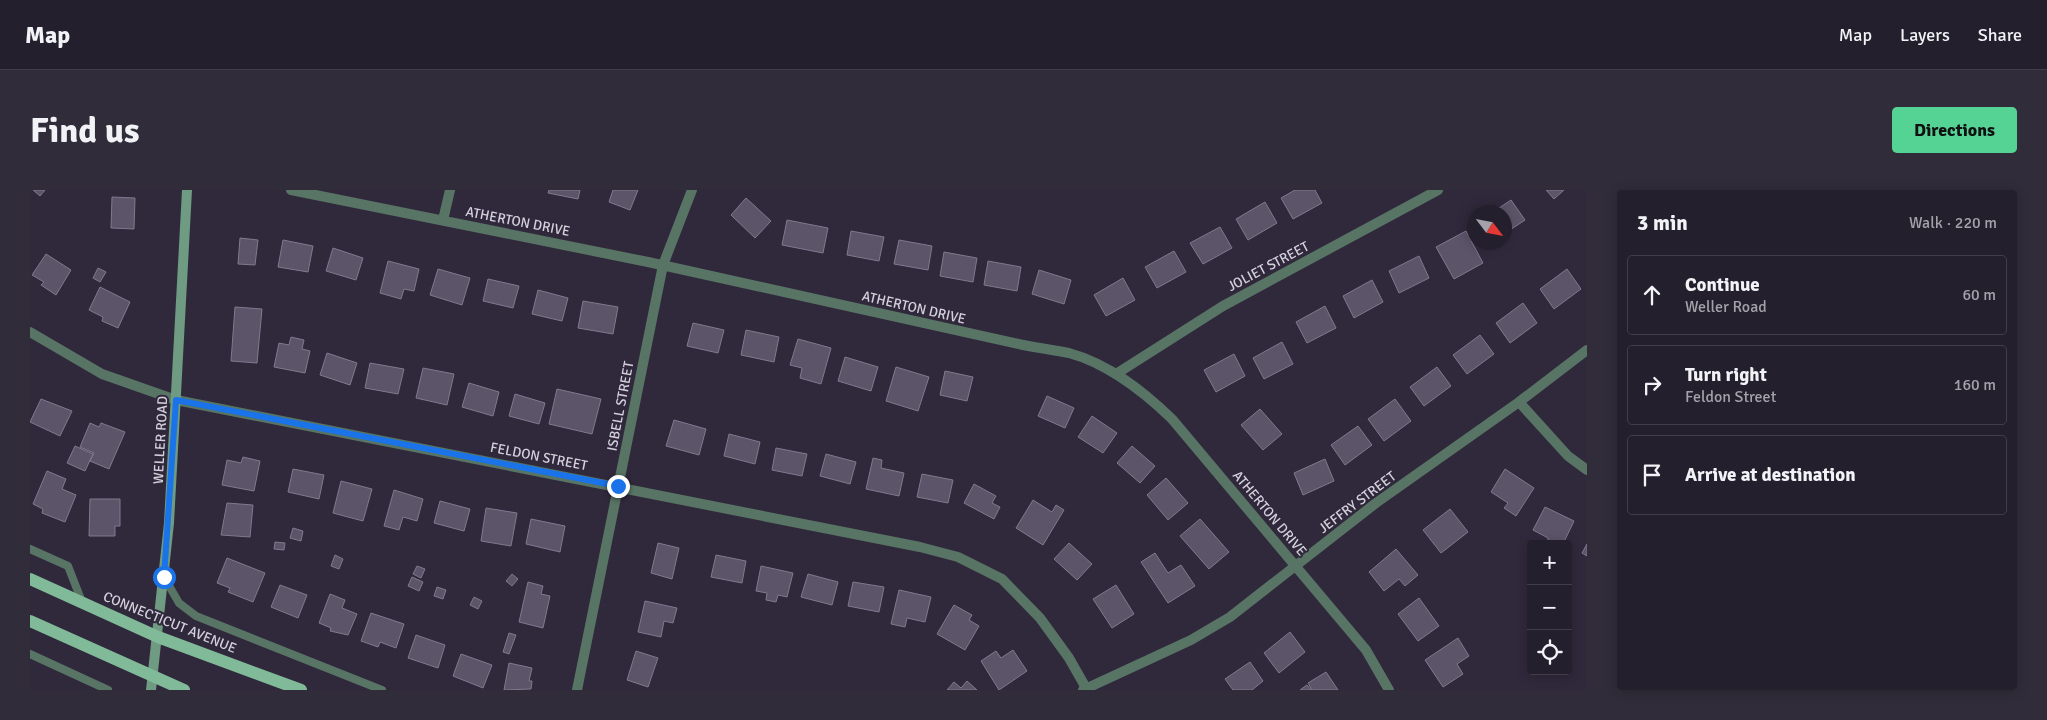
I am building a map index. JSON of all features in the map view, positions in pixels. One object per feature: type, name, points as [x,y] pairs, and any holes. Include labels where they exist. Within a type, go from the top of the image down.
[{"type":"main road","name":"CONNECTICUT AVENUE","points":[[30,579],[158,637],[301,690]]},
{"type":"main road","points":[[30,621],[184,690]]},
{"type":"street","name":"WELLER ROAD","points":[[151,690],[164,577],[187,190]]},
{"type":"street","name":"ATHERTON DRIVE","points":[[291,190],[663,265],[1070,354],[1116,374],[1144,393],[1172,419],[1366,650],[1389,690]]},
{"type":"street","points":[[443,220],[450,190]]},
{"type":"street","name":"ISBELL STREET","points":[[577,690],[663,265],[692,190]]},
{"type":"street","name":"JOLIET STREET","points":[[1116,374],[1224,306],[1438,190]]},
{"type":"street","name":"FELDON STREET","points":[[30,332],[102,374],[176,400],[618,486],[920,547],[958,557],[1002,579],[1015,592],[1045,624],[1070,658],[1084,689]]},
{"type":"street","name":"JEFFRY STREET","points":[[1084,689],[1206,631],[1230,617],[1376,503],[1519,402],[1587,350]]},
{"type":"street","points":[[1519,402],[1568,456],[1587,470]]},
{"type":"lane","points":[[30,549],[68,566],[82,602]]},
{"type":"lane","points":[[164,577],[180,603],[196,616],[382,690]]},
{"type":"lane","points":[[30,654],[108,690]]},
{"type":"building","points":[[33,190],[45,190],[40,196]]},
{"type":"building","points":[[549,190],[580,190],[578,199],[548,193]]},
{"type":"building","points":[[613,190],[638,190],[630,210],[609,202]]},
{"type":"building","points":[[1295,190],[1315,190],[1322,203],[1293,219],[1281,198]]},
{"type":"building","points":[[1546,190],[1564,190],[1554,199]]},
{"type":"building","points":[[112,197],[135,198],[134,229],[111,228]]},
{"type":"building","points":[[746,198],[771,221],[755,238],[731,215]]},
{"type":"building","points":[[1511,200],[1525,220],[1512,229],[1512,205],[1504,205]]},
{"type":"building","points":[[1265,202],[1277,223],[1248,240],[1236,219]]},
{"type":"building","points":[[787,220],[828,228],[823,253],[782,245]]},
{"type":"building","points":[[1220,227],[1232,248],[1203,264],[1190,243]]},
{"type":"building","points":[[851,231],[884,237],[879,261],[847,255]]},
{"type":"building","points":[[1466,231],[1467,250],[1476,250],[1483,263],[1454,279],[1436,247]]},
{"type":"building","points":[[240,238],[258,240],[255,265],[238,264]]},
{"type":"building","points":[[283,240],[313,246],[308,272],[278,267]]},
{"type":"building","points":[[899,240],[932,246],[928,270],[894,264]]},
{"type":"building","points":[[333,248],[363,258],[356,280],[326,271]]},
{"type":"building","points":[[1174,251],[1186,272],[1157,288],[1145,267]]},
{"type":"building","points":[[944,252],[977,258],[973,282],[940,276]]},
{"type":"building","points":[[46,254],[71,270],[56,295],[41,285],[44,282],[32,275]]},
{"type":"building","points":[[1419,256],[1429,278],[1399,293],[1389,271]]},
{"type":"building","points":[[388,261],[419,269],[414,291],[404,289],[401,299],[380,293]]},
{"type":"building","points":[[988,261],[1021,267],[1017,291],[984,285]]},
{"type":"building","points":[[98,268],[106,272],[100,282],[93,278]]},
{"type":"building","points":[[438,269],[470,278],[462,305],[430,295]]},
{"type":"building","points":[[1567,269],[1581,289],[1554,309],[1540,289]]},
{"type":"building","points":[[1039,270],[1071,280],[1064,304],[1032,294]]},
{"type":"building","points":[[1123,278],[1135,300],[1106,316],[1094,295]]},
{"type":"building","points":[[488,279],[519,286],[513,308],[483,301]]},
{"type":"building","points":[[1372,280],[1383,302],[1354,318],[1343,296]]},
{"type":"building","points":[[100,287],[130,302],[118,328],[102,321],[103,317],[89,310]]},
{"type":"building","points":[[538,290],[568,298],[562,321],[532,314]]},
{"type":"building","points":[[583,301],[618,307],[613,334],[578,328]]},
{"type":"building","points":[[1523,303],[1537,323],[1510,343],[1496,323]]},
{"type":"building","points":[[1325,306],[1336,328],[1307,343],[1296,322]]},
{"type":"building","points":[[235,307],[262,309],[257,363],[231,361]]},
{"type":"building","points":[[693,323],[724,330],[718,353],[687,346]]},
{"type":"building","points":[[746,330],[779,337],[774,362],[741,355]]},
{"type":"building","points":[[1480,335],[1494,354],[1467,374],[1453,355]]},
{"type":"building","points":[[291,337],[304,340],[302,349],[310,351],[305,373],[274,367],[279,343],[289,345]]},
{"type":"building","points":[[798,339],[831,348],[821,384],[800,378],[802,368],[790,365]]},
{"type":"building","points":[[1282,342],[1293,364],[1264,379],[1253,358]]},
{"type":"building","points":[[327,353],[357,363],[350,385],[320,375]]},
{"type":"building","points":[[1234,354],[1245,376],[1216,392],[1204,370]]},
{"type":"building","points":[[845,357],[878,367],[871,391],[838,381]]},
{"type":"building","points":[[370,363],[404,369],[398,394],[365,388]]},
{"type":"building","points":[[896,367],[929,377],[918,411],[886,401]]},
{"type":"building","points":[[1437,367],[1451,386],[1424,406],[1410,387]]},
{"type":"building","points":[[423,368],[454,374],[447,405],[416,398]]},
{"type":"building","points":[[945,371],[973,377],[967,401],[940,395]]},
{"type":"building","points":[[469,383],[499,392],[493,416],[462,407]]},
{"type":"building","points":[[557,389],[601,399],[592,434],[549,424]]},
{"type":"building","points":[[515,394],[545,403],[539,424],[509,416]]},
{"type":"building","points":[[1047,396],[1074,408],[1065,428],[1038,416]]},
{"type":"building","points":[[41,399],[72,411],[60,436],[30,422]]},
{"type":"building","points":[[1395,399],[1411,421],[1384,441],[1368,419]]},
{"type":"building","points":[[1260,409],[1282,434],[1263,450],[1241,425]]},
{"type":"building","points":[[1092,416],[1117,433],[1103,453],[1078,437]]},
{"type":"building","points":[[674,420],[706,429],[699,455],[666,446]]},
{"type":"building","points":[[90,423],[99,427],[101,423],[125,432],[109,469],[90,461],[94,453],[80,447]]},
{"type":"building","points":[[1358,426],[1372,445],[1345,465],[1331,445]]},
{"type":"building","points":[[729,434],[760,442],[755,464],[724,456]]},
{"type":"building","points":[[75,446],[93,454],[85,471],[67,463]]},
{"type":"building","points":[[1132,446],[1155,466],[1140,483],[1117,463]]},
{"type":"building","points":[[776,448],[807,454],[802,476],[772,470]]},
{"type":"building","points":[[826,454],[856,462],[850,484],[820,476]]},
{"type":"building","points":[[243,457],[260,461],[254,491],[222,485],[227,460],[241,463]]},
{"type":"building","points":[[873,458],[882,460],[881,468],[904,473],[899,496],[866,489]]},
{"type":"building","points":[[1325,459],[1334,481],[1303,495],[1294,473]]},
{"type":"building","points":[[293,469],[324,475],[319,499],[288,492]]},
{"type":"building","points":[[1505,469],[1534,488],[1516,516],[1504,508],[1508,503],[1491,492]]},
{"type":"building","points":[[47,471],[66,479],[62,489],[76,495],[65,522],[42,513],[43,509],[33,504]]},
{"type":"building","points":[[922,474],[953,480],[948,503],[917,497]]},
{"type":"building","points":[[1166,478],[1188,503],[1168,520],[1147,495]]},
{"type":"building","points":[[341,481],[372,489],[363,521],[333,513]]},
{"type":"building","points":[[974,484],[996,496],[992,503],[1000,507],[994,519],[964,503]]},
{"type":"building","points":[[394,490],[423,499],[417,521],[403,517],[399,530],[384,526]]},
{"type":"building","points":[[90,499],[120,499],[120,526],[115,526],[115,536],[89,536]]},
{"type":"building","points":[[1033,500],[1052,512],[1056,505],[1064,510],[1043,545],[1016,528]]},
{"type":"building","points":[[440,501],[470,509],[464,531],[434,523]]},
{"type":"building","points":[[227,503],[253,505],[250,537],[221,535]]},
{"type":"building","points":[[1545,507],[1574,521],[1565,540],[1548,540],[1548,538],[1533,530]]},
{"type":"building","points":[[486,508],[517,513],[511,546],[481,541]]},
{"type":"building","points":[[1450,509],[1468,532],[1441,553],[1423,530]]},
{"type":"building","points":[[531,519],[565,526],[560,552],[526,544]]},
{"type":"building","points":[[1200,519],[1229,552],[1209,569],[1180,536]]},
{"type":"building","points":[[293,528],[303,531],[301,541],[290,538]]},
{"type":"building","points":[[275,542],[285,543],[284,550],[274,549]]},
{"type":"building","points":[[658,543],[679,548],[672,579],[651,573]]},
{"type":"building","points":[[1069,543],[1092,564],[1077,580],[1054,559]]},
{"type":"building","points":[[1587,544],[1587,556],[1582,553]]},
{"type":"building","points":[[1396,549],[1418,575],[1405,586],[1399,579],[1384,591],[1369,572]]},
{"type":"building","points":[[1155,553],[1168,573],[1181,565],[1195,586],[1168,603],[1141,562]]},
{"type":"building","points":[[335,555],[343,559],[339,569],[331,566]]},
{"type":"building","points":[[716,555],[746,561],[742,583],[711,577]]},
{"type":"building","points":[[227,558],[265,573],[253,602],[228,592],[230,588],[217,583]]},
{"type":"building","points":[[417,566],[425,569],[421,578],[413,574]]},
{"type":"building","points":[[761,566],[793,573],[787,597],[778,595],[776,602],[766,600],[767,593],[756,591]]},
{"type":"building","points":[[512,574],[518,579],[512,586],[506,581]]},
{"type":"building","points":[[808,574],[838,582],[832,605],[801,597]]},
{"type":"building","points":[[412,577],[423,582],[419,591],[408,586]]},
{"type":"building","points":[[528,582],[543,586],[541,594],[550,596],[543,628],[519,622]]},
{"type":"building","points":[[853,582],[884,587],[879,612],[848,606]]},
{"type":"building","points":[[280,585],[307,595],[298,618],[271,607]]},
{"type":"building","points":[[1116,585],[1134,614],[1112,628],[1093,599]]},
{"type":"building","points":[[437,587],[446,590],[443,599],[434,596]]},
{"type":"building","points":[[899,590],[931,597],[925,622],[907,618],[905,627],[891,624]]},
{"type":"building","points":[[330,594],[345,600],[342,608],[357,614],[348,635],[330,631],[331,628],[319,623]]},
{"type":"building","points":[[474,597],[482,601],[478,609],[470,605]]},
{"type":"building","points":[[1419,598],[1439,626],[1418,641],[1398,614]]},
{"type":"building","points":[[645,601],[677,608],[673,623],[664,621],[661,637],[638,632]]},
{"type":"building","points":[[954,605],[972,615],[969,620],[979,626],[965,650],[937,634]]},
{"type":"building","points":[[371,613],[404,624],[396,648],[380,642],[378,647],[361,641]]},
{"type":"building","points":[[1290,632],[1305,652],[1279,673],[1264,653]]},
{"type":"building","points":[[509,633],[516,635],[509,654],[503,652]]},
{"type":"building","points":[[416,635],[445,645],[438,668],[408,658]]},
{"type":"building","points":[[1458,638],[1469,656],[1457,664],[1463,674],[1443,687],[1425,660]]},
{"type":"building","points":[[1013,650],[1027,671],[999,690],[981,661],[996,651],[1001,658]]},
{"type":"building","points":[[636,651],[658,658],[648,687],[627,680]]},
{"type":"building","points":[[461,654],[492,665],[483,688],[453,676]]},
{"type":"building","points":[[1250,662],[1263,681],[1252,690],[1233,690],[1225,679]]},
{"type":"building","points":[[509,663],[532,668],[529,681],[532,681],[531,689],[504,690]]},
{"type":"building","points":[[1326,672],[1338,690],[1312,690],[1308,683]]},
{"type":"building","points":[[967,681],[977,690],[947,690],[954,682],[961,688]]},
{"type":"building","points":[[1307,685],[1311,690],[1300,690]]},
{"type":"route","points":[[164,577],[176,400],[618,486]]}]
